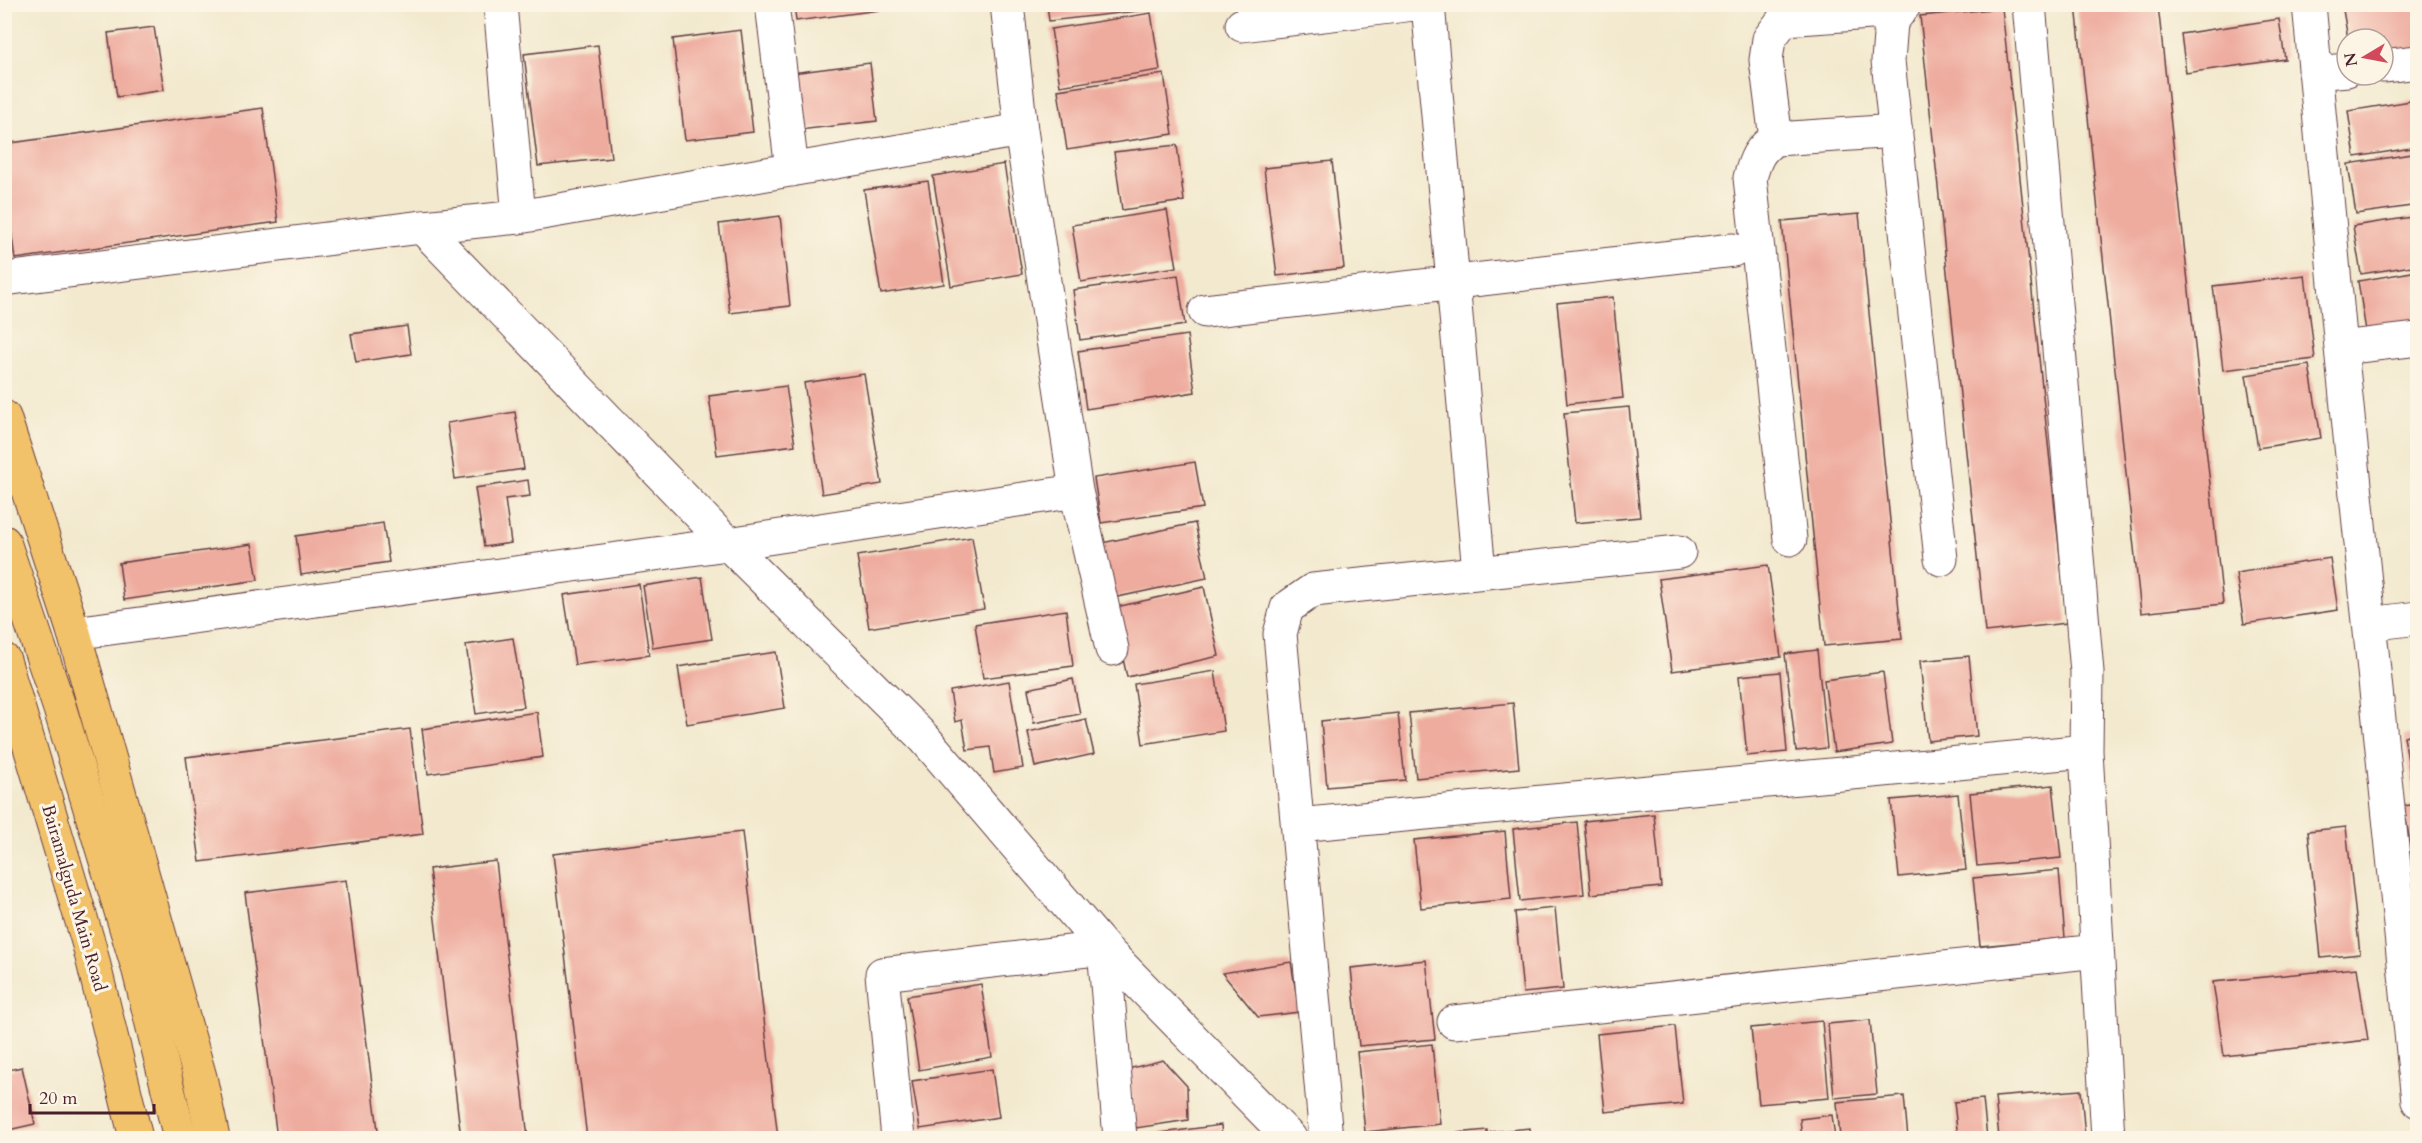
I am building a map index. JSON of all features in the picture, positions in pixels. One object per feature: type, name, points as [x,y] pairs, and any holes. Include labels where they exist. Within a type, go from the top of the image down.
[{"type":"main road","points":[[4,417],[74,633],[200,1077],[213,1138]]},
{"type":"main road","points":[[4,542],[60,709],[139,971],[180,1138]]},
{"type":"main road","name":"Bairamalguda Main Road","points":[[4,660],[89,945],[136,1138]]},
{"type":"street","points":[[500,4],[519,217]]},
{"type":"street","points":[[772,4],[792,170]]},
{"type":"street","points":[[1007,4],[1021,130],[1076,491],[1112,649]]},
{"type":"street","points":[[1242,25],[1414,4]]},
{"type":"street","points":[[1428,4],[1479,573]]},
{"type":"street","points":[[2029,4],[2087,672],[2086,751],[2108,1138]]},
{"type":"street","points":[[2309,4],[2369,624],[2407,905],[2418,1101]]},
{"type":"street","points":[[1902,8],[1891,22],[1888,61],[1941,559]]},
{"type":"street","points":[[1776,140],[1766,60],[1769,39],[1784,19],[1902,8]]},
{"type":"street","points":[[2395,65],[2418,62]]},
{"type":"street","points":[[2315,74],[2335,72]]},
{"type":"street","points":[[4,279],[519,217],[1021,130]]},
{"type":"street","points":[[1790,539],[1750,178],[1756,157],[1765,145],[1776,140],[1896,131]]},
{"type":"street","points":[[422,227],[728,544],[925,739],[1104,948],[1290,1138]]},
{"type":"street","points":[[1205,311],[1733,250]]},
{"type":"street","points":[[2341,348],[2418,339]]},
{"type":"street","points":[[74,633],[728,544],[1076,491]]},
{"type":"street","points":[[1326,1138],[1280,634],[1287,608],[1313,590],[1678,552]]},
{"type":"street","points":[[2369,624],[2418,618]]},
{"type":"street","points":[[1298,825],[2086,751]]},
{"type":"street","points":[[898,1138],[882,974],[1104,948]]},
{"type":"street","points":[[1104,948],[1120,1138]]},
{"type":"street","points":[[1454,1022],[2097,951]]},
{"type":"building","points":[[794,4],[902,4],[902,7],[796,21]]},
{"type":"building","points":[[1047,4],[1154,4],[1155,9],[1049,21]]},
{"type":"building","points":[[2342,4],[2418,4],[2418,49],[2395,52],[2395,27],[2346,27]]},
{"type":"building","points":[[2076,5],[2158,5],[2223,604],[2141,613]]},
{"type":"building","points":[[2002,8],[2067,623],[1985,632],[1920,16]]},
{"type":"building","points":[[1151,13],[1160,70],[1060,86],[1051,29]]},
{"type":"building","points":[[2279,19],[2285,59],[2186,73],[2181,34]]},
{"type":"building","points":[[154,27],[164,90],[117,97],[108,33]]},
{"type":"building","points":[[741,30],[753,132],[685,140],[673,39]]},
{"type":"building","points":[[598,45],[611,158],[538,166],[524,54]]},
{"type":"building","points":[[870,63],[877,121],[799,130],[792,73]]},
{"type":"building","points":[[1164,74],[1173,134],[1067,150],[1058,90]]},
{"type":"building","points":[[2417,100],[2418,147],[2355,157],[2348,111]]},
{"type":"building","points":[[263,108],[278,222],[15,259],[4,177],[4,144]]},
{"type":"building","points":[[1177,145],[1184,201],[1122,210],[1114,152]]},
{"type":"building","points":[[2418,153],[2418,205],[2356,214],[2348,164]]},
{"type":"building","points":[[1332,161],[1344,268],[1277,276],[1264,168]]},
{"type":"building","points":[[1004,164],[1022,274],[951,286],[933,176]]},
{"type":"building","points":[[928,181],[944,284],[881,294],[864,190]]},
{"type":"building","points":[[1167,210],[1177,267],[1081,282],[1072,225]]},
{"type":"building","points":[[1859,214],[1902,639],[1824,646],[1782,221]]},
{"type":"building","points":[[780,216],[790,306],[730,313],[719,224]]},
{"type":"building","points":[[2418,216],[2418,265],[2361,274],[2353,226]]},
{"type":"building","points":[[2418,271],[2418,323],[2366,331],[2358,281]]},
{"type":"building","points":[[1178,275],[1185,325],[1080,340],[1073,290]]},
{"type":"building","points":[[2305,275],[2315,359],[2223,370],[2213,286]]},
{"type":"building","points":[[1613,297],[1623,398],[1567,404],[1557,303]]},
{"type":"building","points":[[407,326],[411,354],[356,362],[351,334]]},
{"type":"building","points":[[1187,335],[1195,392],[1086,409],[1078,351]]},
{"type":"building","points":[[2309,365],[2321,438],[2258,448],[2246,375]]},
{"type":"building","points":[[864,374],[882,484],[822,494],[804,383]]},
{"type":"building","points":[[786,386],[795,445],[717,455],[709,396]]},
{"type":"building","points":[[1629,407],[1640,517],[1575,523],[1564,413]]},
{"type":"building","points":[[515,412],[524,469],[455,479],[447,423]]},
{"type":"building","points":[[1195,462],[1203,508],[1101,523],[1094,478]]},
{"type":"building","points":[[528,480],[530,496],[505,499],[511,543],[484,547],[475,488]]},
{"type":"building","points":[[383,523],[389,562],[301,575],[296,536]]},
{"type":"building","points":[[1195,523],[1207,578],[1113,598],[1102,543]]},
{"type":"building","points":[[972,537],[984,609],[869,628],[857,556]]},
{"type":"building","points":[[252,544],[258,580],[124,600],[119,563]]},
{"type":"building","points":[[2330,558],[2338,610],[2244,624],[2236,573]]},
{"type":"building","points":[[1768,565],[1781,657],[1672,671],[1659,579]]},
{"type":"building","points":[[702,577],[712,639],[653,648],[643,586]]},
{"type":"building","points":[[639,584],[649,655],[575,665],[564,595]]},
{"type":"building","points":[[1204,587],[1219,656],[1127,677],[1112,608]]},
{"type":"building","points":[[1066,610],[1073,666],[983,678],[975,624]]},
{"type":"building","points":[[513,638],[524,707],[476,714],[466,645]]},
{"type":"building","points":[[1817,650],[1827,748],[1796,751],[1785,654]]},
{"type":"building","points":[[776,652],[785,708],[687,724],[678,667]]},
{"type":"building","points":[[1969,656],[1977,736],[1928,741],[1920,661]]},
{"type":"building","points":[[1215,671],[1224,731],[1143,744],[1134,684]]},
{"type":"building","points":[[1780,672],[1787,752],[1747,756],[1739,676]]},
{"type":"building","points":[[1883,672],[1892,744],[1834,752],[1824,680]]},
{"type":"building","points":[[1073,679],[1080,714],[1034,723],[1028,689]]},
{"type":"building","points":[[1009,681],[1023,768],[994,773],[990,747],[967,750],[962,720],[955,722],[950,691]]},
{"type":"building","points":[[1513,703],[1519,768],[1416,778],[1409,713]]},
{"type":"building","points":[[537,712],[543,757],[428,774],[422,729]]},
{"type":"building","points":[[1398,713],[1405,780],[1327,787],[1321,721]]},
{"type":"building","points":[[1086,719],[1094,754],[1035,767],[1028,732]]},
{"type":"building","points":[[410,729],[423,834],[200,862],[186,757]]},
{"type":"building","points":[[2418,733],[2418,797],[2414,798],[2404,736]]},
{"type":"building","points":[[2053,785],[2061,858],[1977,866],[1970,793]]},
{"type":"building","points":[[1958,794],[1966,870],[1899,877],[1891,800]]},
{"type":"building","points":[[2418,804],[2418,874],[2415,874],[2404,806]]},
{"type":"building","points":[[1654,814],[1661,887],[1591,894],[1584,821]]},
{"type":"building","points":[[1577,822],[1584,894],[1520,901],[1513,829]]},
{"type":"building","points":[[2346,827],[2360,954],[2321,958],[2308,831]]},
{"type":"building","points":[[1505,831],[1511,899],[1421,908],[1414,840]]},
{"type":"building","points":[[742,832],[778,1138],[587,1138],[553,854]]},
{"type":"building","points":[[496,861],[528,1138],[461,1138],[429,869]]},
{"type":"building","points":[[2059,870],[2065,938],[1980,946],[1973,878]]},
{"type":"building","points":[[346,880],[379,1138],[277,1138],[245,893]]},
{"type":"building","points":[[1555,908],[1563,989],[1523,993],[1515,912]]},
{"type":"building","points":[[1426,960],[1435,1039],[1359,1046],[1351,968]]},
{"type":"building","points":[[1291,962],[1299,1012],[1258,1017],[1222,973]]},
{"type":"building","points":[[2357,968],[2368,1040],[2224,1056],[2213,982]]},
{"type":"building","points":[[981,984],[992,1057],[919,1070],[907,996]]},
{"type":"building","points":[[1870,1020],[1877,1094],[1834,1098],[1828,1024]]},
{"type":"building","points":[[1822,1021],[1829,1098],[1759,1104],[1751,1028]]},
{"type":"building","points":[[1675,1026],[1683,1104],[1605,1112],[1597,1034]]},
{"type":"building","points":[[1432,1044],[1440,1124],[1365,1132],[1357,1052]]},
{"type":"building","points":[[1163,1060],[1187,1086],[1188,1120],[1136,1128],[1128,1069]]},
{"type":"building","points":[[22,1067],[35,1124],[4,1131],[4,1071]]},
{"type":"building","points":[[992,1069],[999,1117],[920,1129],[912,1081]]},
{"type":"building","points":[[2081,1090],[2085,1138],[1999,1138],[1995,1097]]},
{"type":"building","points":[[1904,1096],[1908,1138],[1840,1138],[1837,1102]]},
{"type":"building","points":[[1983,1099],[1987,1138],[1958,1138],[1954,1102]]},
{"type":"building","points":[[1832,1115],[1835,1138],[1802,1138],[1800,1119]]},
{"type":"building","points":[[1221,1125],[1222,1138],[1139,1138],[1139,1136]]},
{"type":"building","points":[[1530,1128],[1531,1138],[1492,1138],[1491,1132]]},
{"type":"building","points":[[1487,1130],[1487,1138],[1446,1138],[1446,1134]]}]
